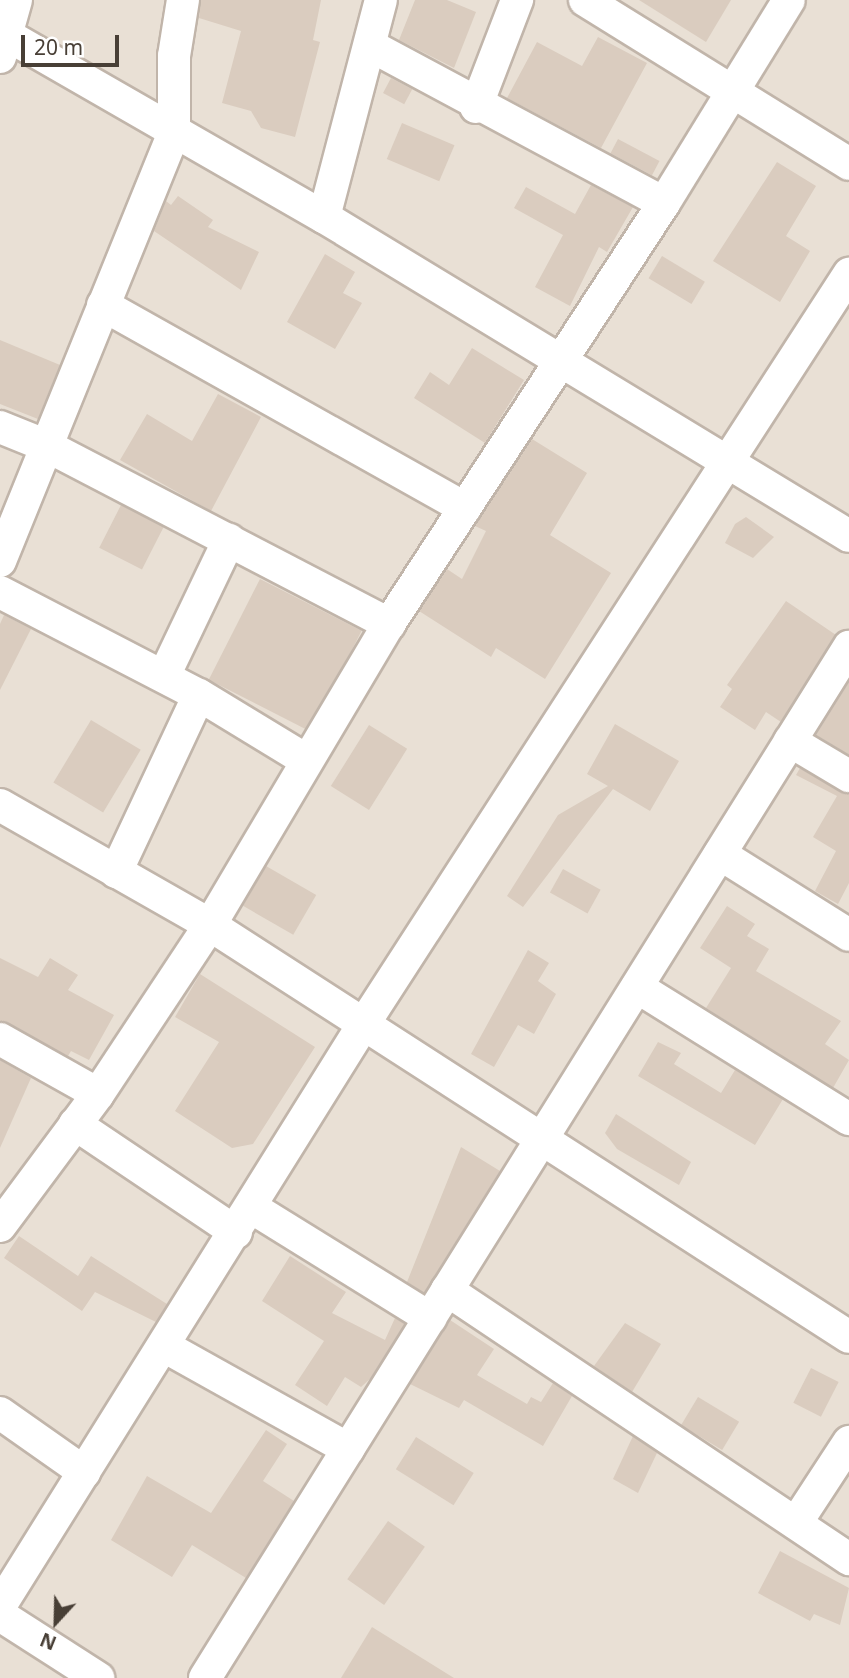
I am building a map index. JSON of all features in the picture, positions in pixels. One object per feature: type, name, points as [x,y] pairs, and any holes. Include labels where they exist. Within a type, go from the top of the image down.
[{"type":"street","points":[[16,0],[2,41],[174,132],[324,217],[732,460],[849,536]]},
{"type":"street","points":[[0,561],[174,132],[174,56],[183,0]]},
{"type":"street","points":[[324,217],[381,0]]},
{"type":"street","points":[[476,107],[517,0]]},
{"type":"street","points":[[585,0],[849,164]]},
{"type":"street","points":[[0,1226],[98,1094],[209,925],[389,624],[664,203],[789,0]]},
{"type":"street","points":[[371,46],[476,107],[664,203]]},
{"type":"street","points":[[0,1606],[363,1025],[732,460],[849,274]]},
{"type":"street","points":[[103,305],[465,508]]},
{"type":"street","points":[[0,427],[47,446],[389,624]]},
{"type":"street","points":[[164,676],[229,540]]},
{"type":"street","points":[[0,592],[199,695],[306,760]]},
{"type":"street","points":[[205,1678],[849,648]]},
{"type":"street","points":[[116,872],[199,695]]},
{"type":"street","points":[[790,741],[849,776]]},
{"type":"street","points":[[0,805],[209,925],[849,1337]]},
{"type":"street","points":[[720,854],[849,935]]},
{"type":"street","points":[[637,987],[849,1119]]},
{"type":"street","points":[[0,1039],[98,1094]]},
{"type":"street","points":[[75,1124],[244,1219],[430,1318]]},
{"type":"street","points":[[447,1290],[849,1559]]},
{"type":"street","points":[[164,1346],[348,1449]]},
{"type":"street","points":[[0,1413],[84,1472]]},
{"type":"street","points":[[796,1524],[849,1442]]},
{"type":"street","points":[[0,1615],[98,1678]]},
{"type":"shaded area","points":[[0,0],[849,0],[849,1678],[0,1678]]},
{"type":"building","points":[[201,0],[321,0],[313,40],[320,42],[295,137],[261,128],[251,111],[222,103],[241,31],[199,18]]},
{"type":"building","points":[[415,0],[447,0],[476,12],[454,68],[399,40]]},
{"type":"building","points":[[639,0],[731,0],[706,42]]},
{"type":"building","points":[[598,37],[647,63],[601,148],[507,98],[537,42],[582,66]]},
{"type":"building","points":[[391,78],[412,89],[404,104],[383,93]]},
{"type":"building","points":[[402,123],[454,145],[439,181],[387,159]]},
{"type":"building","points":[[618,139],[659,161],[652,175],[610,153]]},
{"type":"building","points":[[777,162],[816,186],[786,236],[810,251],[780,302],[713,261]]},
{"type":"building","points":[[591,185],[633,207],[607,252],[599,247],[570,306],[535,287],[563,235],[514,208],[526,187],[575,214]]},
{"type":"building","points":[[178,196],[213,220],[208,227],[259,252],[241,290],[154,231],[166,201],[171,205]]},
{"type":"building","points":[[325,254],[355,272],[343,293],[362,303],[335,349],[287,322]]},
{"type":"building","points":[[662,256],[705,282],[691,304],[649,278]]},
{"type":"building","points":[[0,340],[60,365],[38,419],[0,404]]},
{"type":"building","points":[[472,348],[524,380],[485,443],[414,398],[430,372],[449,385]]},
{"type":"building","points":[[218,394],[261,417],[211,511],[120,460],[147,414],[192,441]]},
{"type":"building","points":[[532,439],[587,473],[550,535],[611,573],[545,679],[496,648],[491,657],[419,611],[447,569],[462,579],[486,531],[475,526]]},
{"type":"building","points":[[121,505],[164,527],[142,570],[99,548]]},
{"type":"building","points":[[746,517],[774,537],[753,558],[725,543],[735,524]]},
{"type":"building","points":[[260,579],[362,631],[310,731],[209,680]]},
{"type":"building","points":[[786,601],[836,635],[781,722],[766,712],[755,730],[720,707],[732,689],[727,685]]},
{"type":"building","points":[[4,615],[31,629],[0,690],[0,624]]},
{"type":"building","points":[[849,682],[849,755],[816,735]]},
{"type":"building","points":[[91,720],[141,750],[103,812],[53,783]]},
{"type":"building","points":[[615,724],[679,761],[650,811],[613,789],[523,907],[507,896],[558,815],[608,786],[587,774]]},
{"type":"building","points":[[369,725],[407,749],[369,810],[331,786]]},
{"type":"building","points":[[800,768],[849,794],[849,883],[838,904],[815,891],[836,851],[813,837],[837,796],[796,775]]},
{"type":"building","points":[[266,866],[316,895],[293,935],[243,906]]},
{"type":"building","points":[[563,869],[601,890],[588,913],[550,893]]},
{"type":"building","points":[[727,906],[755,924],[747,936],[769,949],[756,971],[841,1021],[825,1044],[849,1060],[833,1088],[706,1008],[731,968],[700,948]]},
{"type":"building","points":[[528,950],[549,963],[538,981],[556,994],[534,1034],[518,1025],[494,1067],[471,1054]]},
{"type":"building","points":[[0,958],[38,977],[50,958],[78,975],[68,990],[114,1015],[89,1060],[71,1051],[68,1056],[0,1021]]},
{"type":"building","points":[[200,974],[315,1047],[253,1144],[232,1148],[175,1111],[219,1042],[175,1017]]},
{"type":"building","points":[[658,1042],[681,1053],[674,1064],[721,1093],[735,1070],[783,1099],[755,1145],[638,1076]]},
{"type":"building","points":[[0,1060],[31,1078],[0,1148]]},
{"type":"building","points":[[616,1114],[691,1162],[679,1185],[617,1149],[605,1133]]},
{"type":"building","points":[[461,1147],[500,1171],[424,1293],[407,1282]]},
{"type":"building","points":[[19,1236],[78,1276],[91,1256],[167,1304],[156,1322],[95,1292],[82,1311],[4,1258]]},
{"type":"building","points":[[290,1256],[346,1292],[332,1313],[385,1340],[395,1318],[405,1324],[371,1378],[361,1387],[345,1377],[327,1406],[295,1385],[324,1341],[262,1301]]},
{"type":"building","points":[[450,1320],[494,1349],[477,1375],[527,1404],[531,1397],[541,1402],[553,1383],[572,1396],[543,1446],[464,1400],[459,1408],[410,1384]]},
{"type":"building","points":[[625,1323],[661,1344],[632,1392],[594,1366]]},
{"type":"building","points":[[811,1368],[839,1382],[821,1417],[793,1403]]},
{"type":"building","points":[[698,1397],[739,1422],[722,1450],[681,1425]]},
{"type":"building","points":[[266,1430],[287,1444],[263,1481],[294,1501],[246,1578],[192,1545],[172,1577],[111,1540],[147,1476],[211,1513]]},
{"type":"building","points":[[633,1436],[657,1453],[638,1493],[613,1479]]},
{"type":"building","points":[[416,1437],[474,1473],[454,1505],[396,1469]]},
{"type":"building","points":[[388,1521],[425,1547],[384,1605],[347,1579]]},
{"type":"building","points":[[780,1551],[849,1588],[840,1625],[814,1614],[810,1621],[758,1593]]},
{"type":"building","points":[[372,1627],[454,1678],[341,1678]]}]
